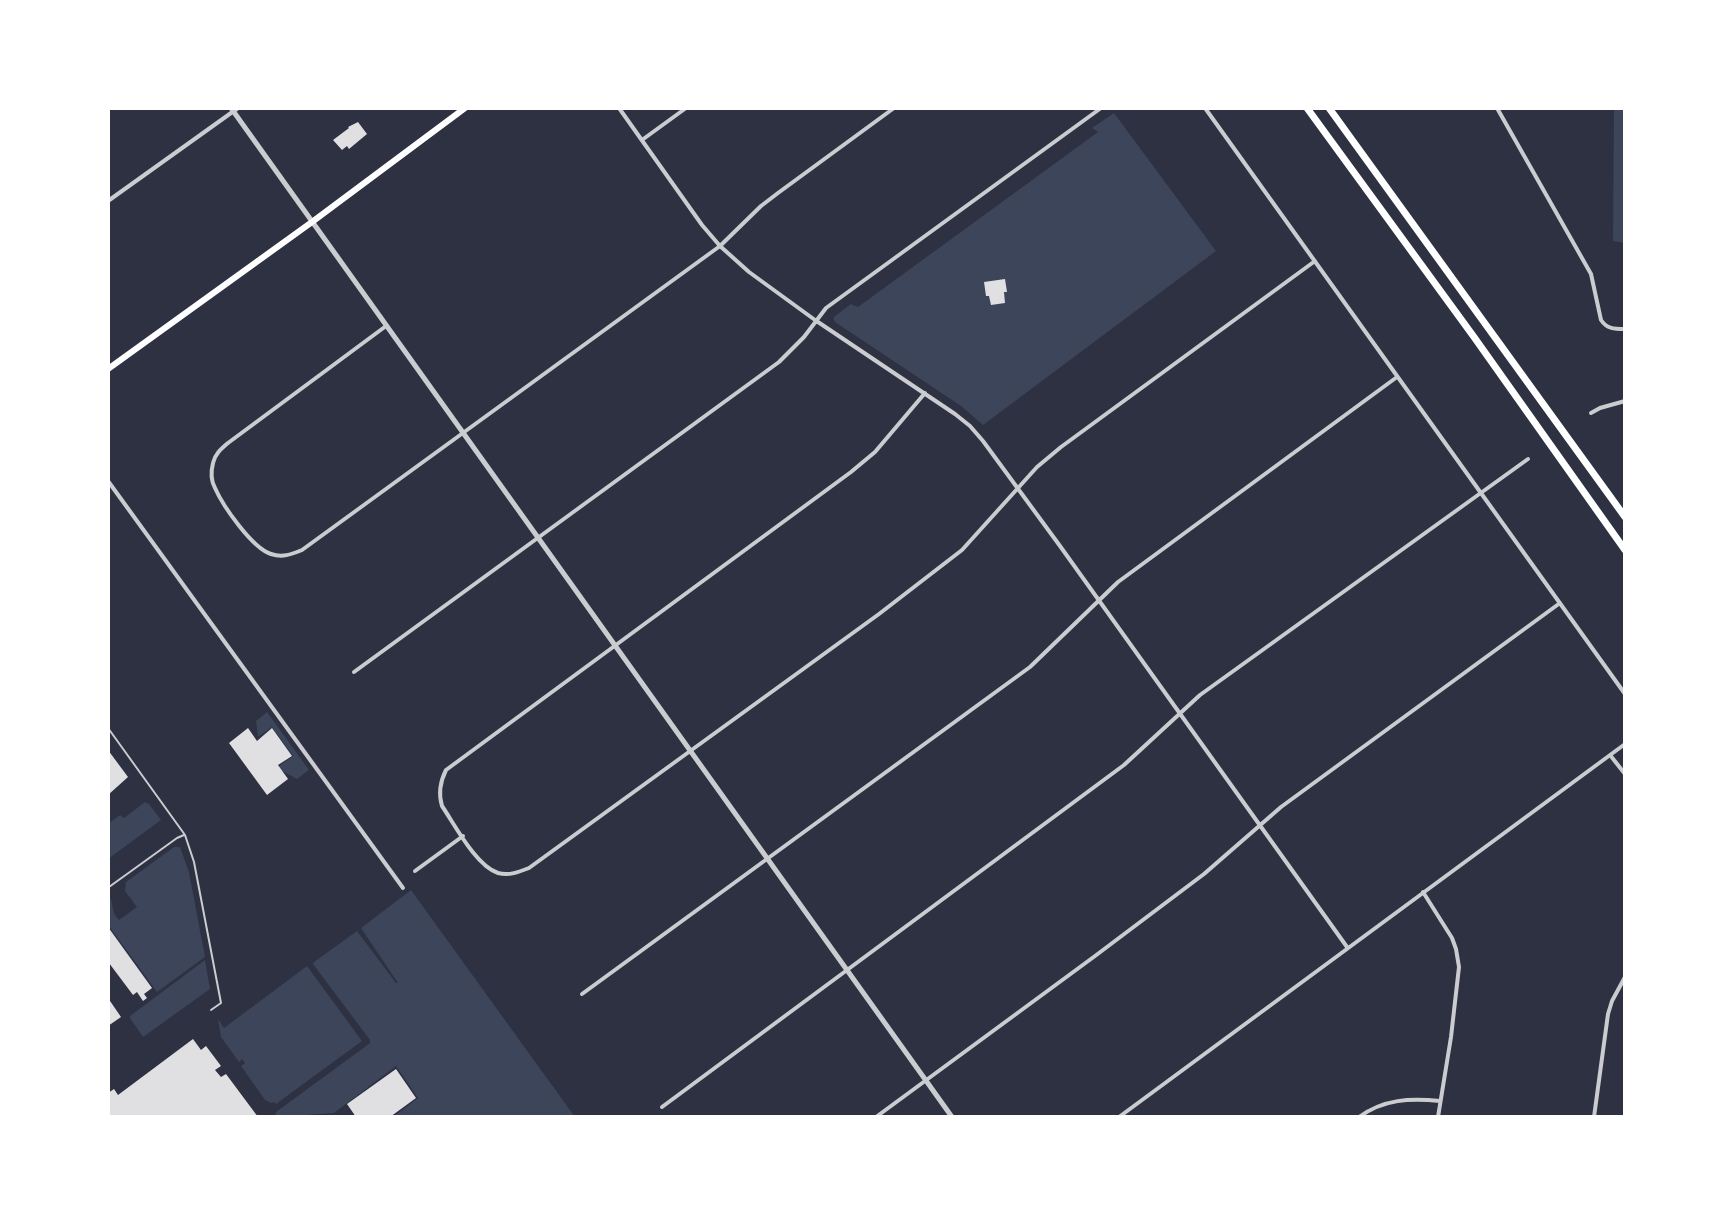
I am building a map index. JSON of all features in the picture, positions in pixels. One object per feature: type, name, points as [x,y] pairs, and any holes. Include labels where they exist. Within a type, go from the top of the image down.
[{"type":"highway","points":[[1307,108],[1625,550]]},
{"type":"highway","points":[[1329,108],[1625,517]]},
{"type":"main road","points":[[108,369],[465,108]]},
{"type":"street","points":[[619,108],[720,246],[765,285],[970,426],[1018,488],[1347,947]]},
{"type":"street","points":[[642,140],[686,108]]},
{"type":"street","points":[[386,326],[218,452],[213,461],[213,483],[236,520],[262,550],[279,556],[302,550],[720,246],[761,206],[894,108]]},
{"type":"street","points":[[354,672],[779,362],[804,337],[826,308],[1101,108]]},
{"type":"street","points":[[1205,108],[1625,694]]},
{"type":"street","points":[[1497,108],[1591,274],[1601,320],[1605,326],[1625,329]]},
{"type":"street","points":[[108,201],[234,109],[952,1117]]},
{"type":"street","points":[[925,393],[875,452],[851,472],[446,770],[440,785],[442,806],[484,866],[501,874],[529,868],[879,614],[962,550],[1037,467],[1061,447],[1315,261]]},
{"type":"street","points":[[582,994],[1030,667],[1118,582],[1397,377]]},
{"type":"street","points":[[1591,413],[1625,401]]},
{"type":"street","points":[[662,1107],[1124,765],[1213,686],[1528,459]]},
{"type":"street","points":[[108,481],[403,888]]},
{"type":"street","points":[[876,1117],[1204,874],[1281,807],[1560,603]]},
{"type":"street","points":[[1119,1117],[1625,744]]},
{"type":"street","points":[[1610,755],[1625,774]]},
{"type":"street","points":[[415,871],[463,836]]},
{"type":"street","points":[[1423,892],[1452,938],[1459,967],[1438,1117]]},
{"type":"street","points":[[1594,1117],[1608,1014],[1625,977]]},
{"type":"street","points":[[1359,1117],[1373,1107],[1397,1100],[1440,1101]]},
{"type":"lane","points":[[108,728],[185,835],[194,862],[221,1003],[211,1010]]},
{"type":"lane","points":[[109,887],[185,835]]},
{"type":"shaded area","points":[[1614,108],[1625,108],[1625,243],[1613,241]]},
{"type":"shaded area","points":[[1114,113],[1216,251],[983,425],[961,406],[835,322],[833,318],[851,304],[858,307],[1098,132],[1092,128]]},
{"type":"shaded area","points":[[267,712],[309,770],[297,779],[278,767],[293,756],[272,727],[258,737],[256,721]]},
{"type":"shaded area","points":[[145,802],[161,820],[108,859],[108,824],[120,815],[124,818]]},
{"type":"shaded area","points":[[174,847],[180,847],[189,872],[205,957],[157,992],[108,925],[108,894],[119,920],[137,907],[125,891],[126,882]]},
{"type":"shaded area","points":[[411,890],[575,1117],[393,1117],[418,1098],[396,1066],[334,1113],[275,1117],[276,1112],[370,1043],[314,962],[357,931],[398,983],[361,928]]},
{"type":"shaded area","points":[[205,960],[210,989],[143,1037],[130,1016]]},
{"type":"shaded area","points":[[307,966],[362,1041],[276,1104],[271,1103],[265,1100],[241,1066],[245,1063],[242,1059],[239,1062],[221,1037],[218,1019],[224,1028]]},
{"type":"building","points":[[358,122],[367,134],[349,149],[347,146],[342,150],[333,140]]},
{"type":"building","points":[[1005,279],[1005,303],[991,305],[984,282]]},
{"type":"building","points":[[248,728],[257,741],[272,728],[292,756],[278,765],[288,779],[267,795],[229,743]]},
{"type":"building","points":[[108,750],[128,777],[108,795]]},
{"type":"building","points":[[108,927],[152,988],[144,994],[147,998],[143,1001],[137,992],[133,995],[108,964]]},
{"type":"building","points":[[108,998],[121,1017],[108,1026]]},
{"type":"building","points":[[193,1039],[201,1050],[206,1046],[221,1066],[215,1070],[221,1077],[226,1074],[258,1117],[108,1117],[108,1093],[114,1089],[118,1095]]},
{"type":"building","points":[[396,1069],[416,1098],[390,1117],[356,1117],[347,1104]]}]
